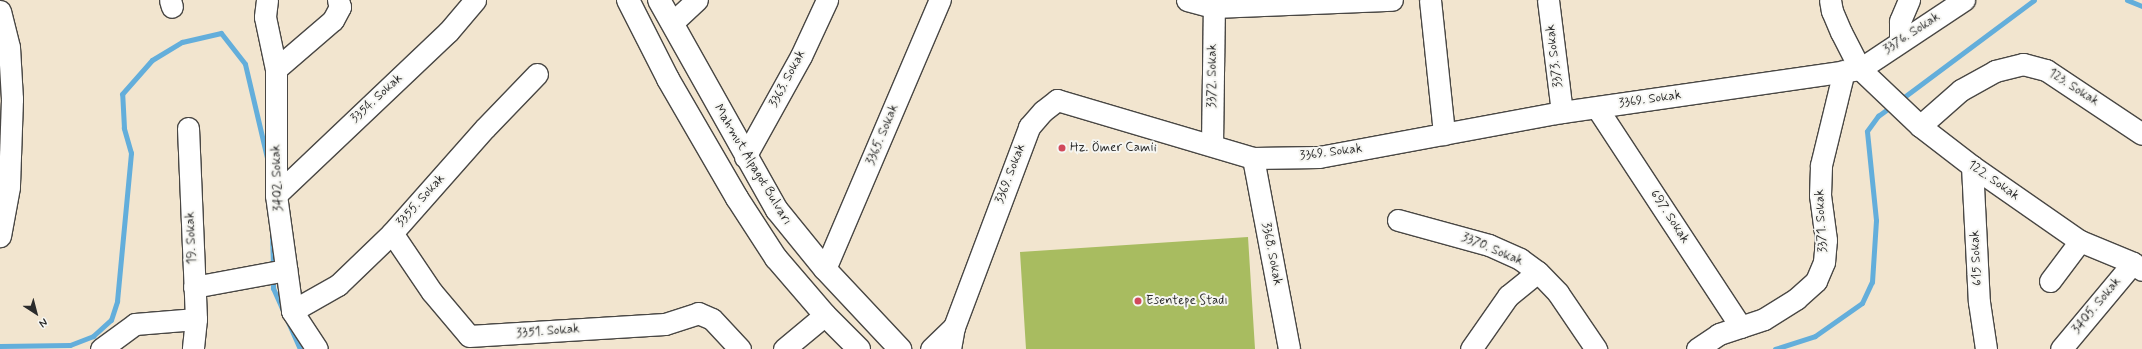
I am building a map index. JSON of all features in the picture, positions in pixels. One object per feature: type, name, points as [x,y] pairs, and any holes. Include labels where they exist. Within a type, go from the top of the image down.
[{"type":"main road","points":[[628,0],[668,79],[737,198],[776,258],[825,315],[859,349]]},
{"type":"main road","name":"Mahmut Alpagot Bulvarı","points":[[659,0],[745,157],[777,210],[825,269],[900,349]]},
{"type":"street","name":"3402. Sokak","points":[[267,0],[265,17],[276,69],[276,195],[281,271],[292,311],[317,349]]},
{"type":"street","points":[[276,69],[333,20],[340,7],[338,0]]},
{"type":"street","name":"3354. Sokak","points":[[276,195],[448,32],[475,0]]},
{"type":"street","points":[[672,23],[697,0]]},
{"type":"street","name":"3363. Sokak","points":[[745,157],[800,56],[827,0]]},
{"type":"street","name":"3365. Sokak","points":[[825,269],[940,0]]},
{"type":"street","points":[[1188,0],[1214,7],[1392,0]]},
{"type":"street","points":[[1430,0],[1444,134]]},
{"type":"street","name":"3373. Sokak","points":[[1548,0],[1562,112]]},
{"type":"street","name":"122. Sokak","points":[[1830,0],[1852,70],[1920,126],[1972,166],[2080,241],[2137,267]]},
{"type":"street","points":[[1900,41],[1900,21],[1909,0]]},
{"type":"street","name":"3376. Sokak","points":[[1852,70],[1964,0]]},
{"type":"street","name":"3372. Sokak","points":[[1212,145],[1214,7]]},
{"type":"street","points":[[0,10],[9,47],[6,81],[10,187],[0,236]]},
{"type":"street","name":"123. Sokak","points":[[1920,126],[1961,90],[1995,70],[2023,64],[2046,70],[2142,134]]},
{"type":"street","name":"3369. Sokak","points":[[950,349],[954,327],[1030,127],[1043,111],[1057,100],[1253,158],[1319,157],[1562,112],[1852,70]]},
{"type":"street","name":"3371. Sokak","points":[[1697,349],[1719,334],[1764,319],[1796,299],[1816,280],[1824,262],[1826,240],[1820,195],[1821,165],[1852,70]]},
{"type":"street","name":"3355. Sokak","points":[[292,311],[338,285],[392,233],[485,128],[537,74]]},
{"type":"street","name":"697. Sokak","points":[[1597,108],[1741,327]]},
{"type":"street","name":"19. Sokak","points":[[188,128],[196,319],[193,349]]},
{"type":"street","name":"3368. Sokak","points":[[1253,158],[1289,349]]},
{"type":"street","name":"615 Sokak","points":[[1972,166],[1979,302],[1986,349]]},
{"type":"street","name":"3370. Sokak","points":[[1398,220],[1489,245],[1520,259],[1538,272],[1558,293],[1596,349]]},
{"type":"street","name":"3351. Sokak","points":[[392,233],[432,292],[469,336],[538,341],[665,324],[698,313],[712,320],[740,349]]},
{"type":"street","points":[[2050,281],[2080,241]]},
{"type":"street","name":"3405. Sokak","points":[[2061,349],[2137,267]]},
{"type":"street","points":[[194,287],[281,271]]},
{"type":"street","points":[[1471,349],[1508,296],[1538,272]]},
{"type":"street","points":[[784,349],[825,315]]},
{"type":"street","points":[[101,349],[135,324],[196,319]]},
{"type":"street","name":"3369. Sokak","points":[[931,349],[954,327]]},
{"type":"green space","name":"Esentepe Stadı","points":[[1248,237],[1255,349],[1026,349],[1020,252]]},
{"type":"waterway","points":[[1900,100],[2034,0]]},
{"type":"waterway","points":[[2127,0],[2142,6]]},
{"type":"waterway","points":[[0,346],[70,345],[93,336],[111,320],[117,301],[131,153],[124,128],[122,94],[152,60],[182,42],[221,33],[245,64],[267,158]]},
{"type":"waterway","points":[[1775,349],[1815,336],[1862,303],[1872,282],[1876,220],[1867,131],[1878,116],[1892,106]]},
{"type":"waterway","points":[[272,236],[273,268]]},
{"type":"waterway","points":[[273,278],[273,288],[300,349]]},
{"type":"place","name":"Hz. Ömer Camii","points":[[1062,148]]},
{"type":"place","name":"Esentepe Stadı","points":[[1138,301]]}]
